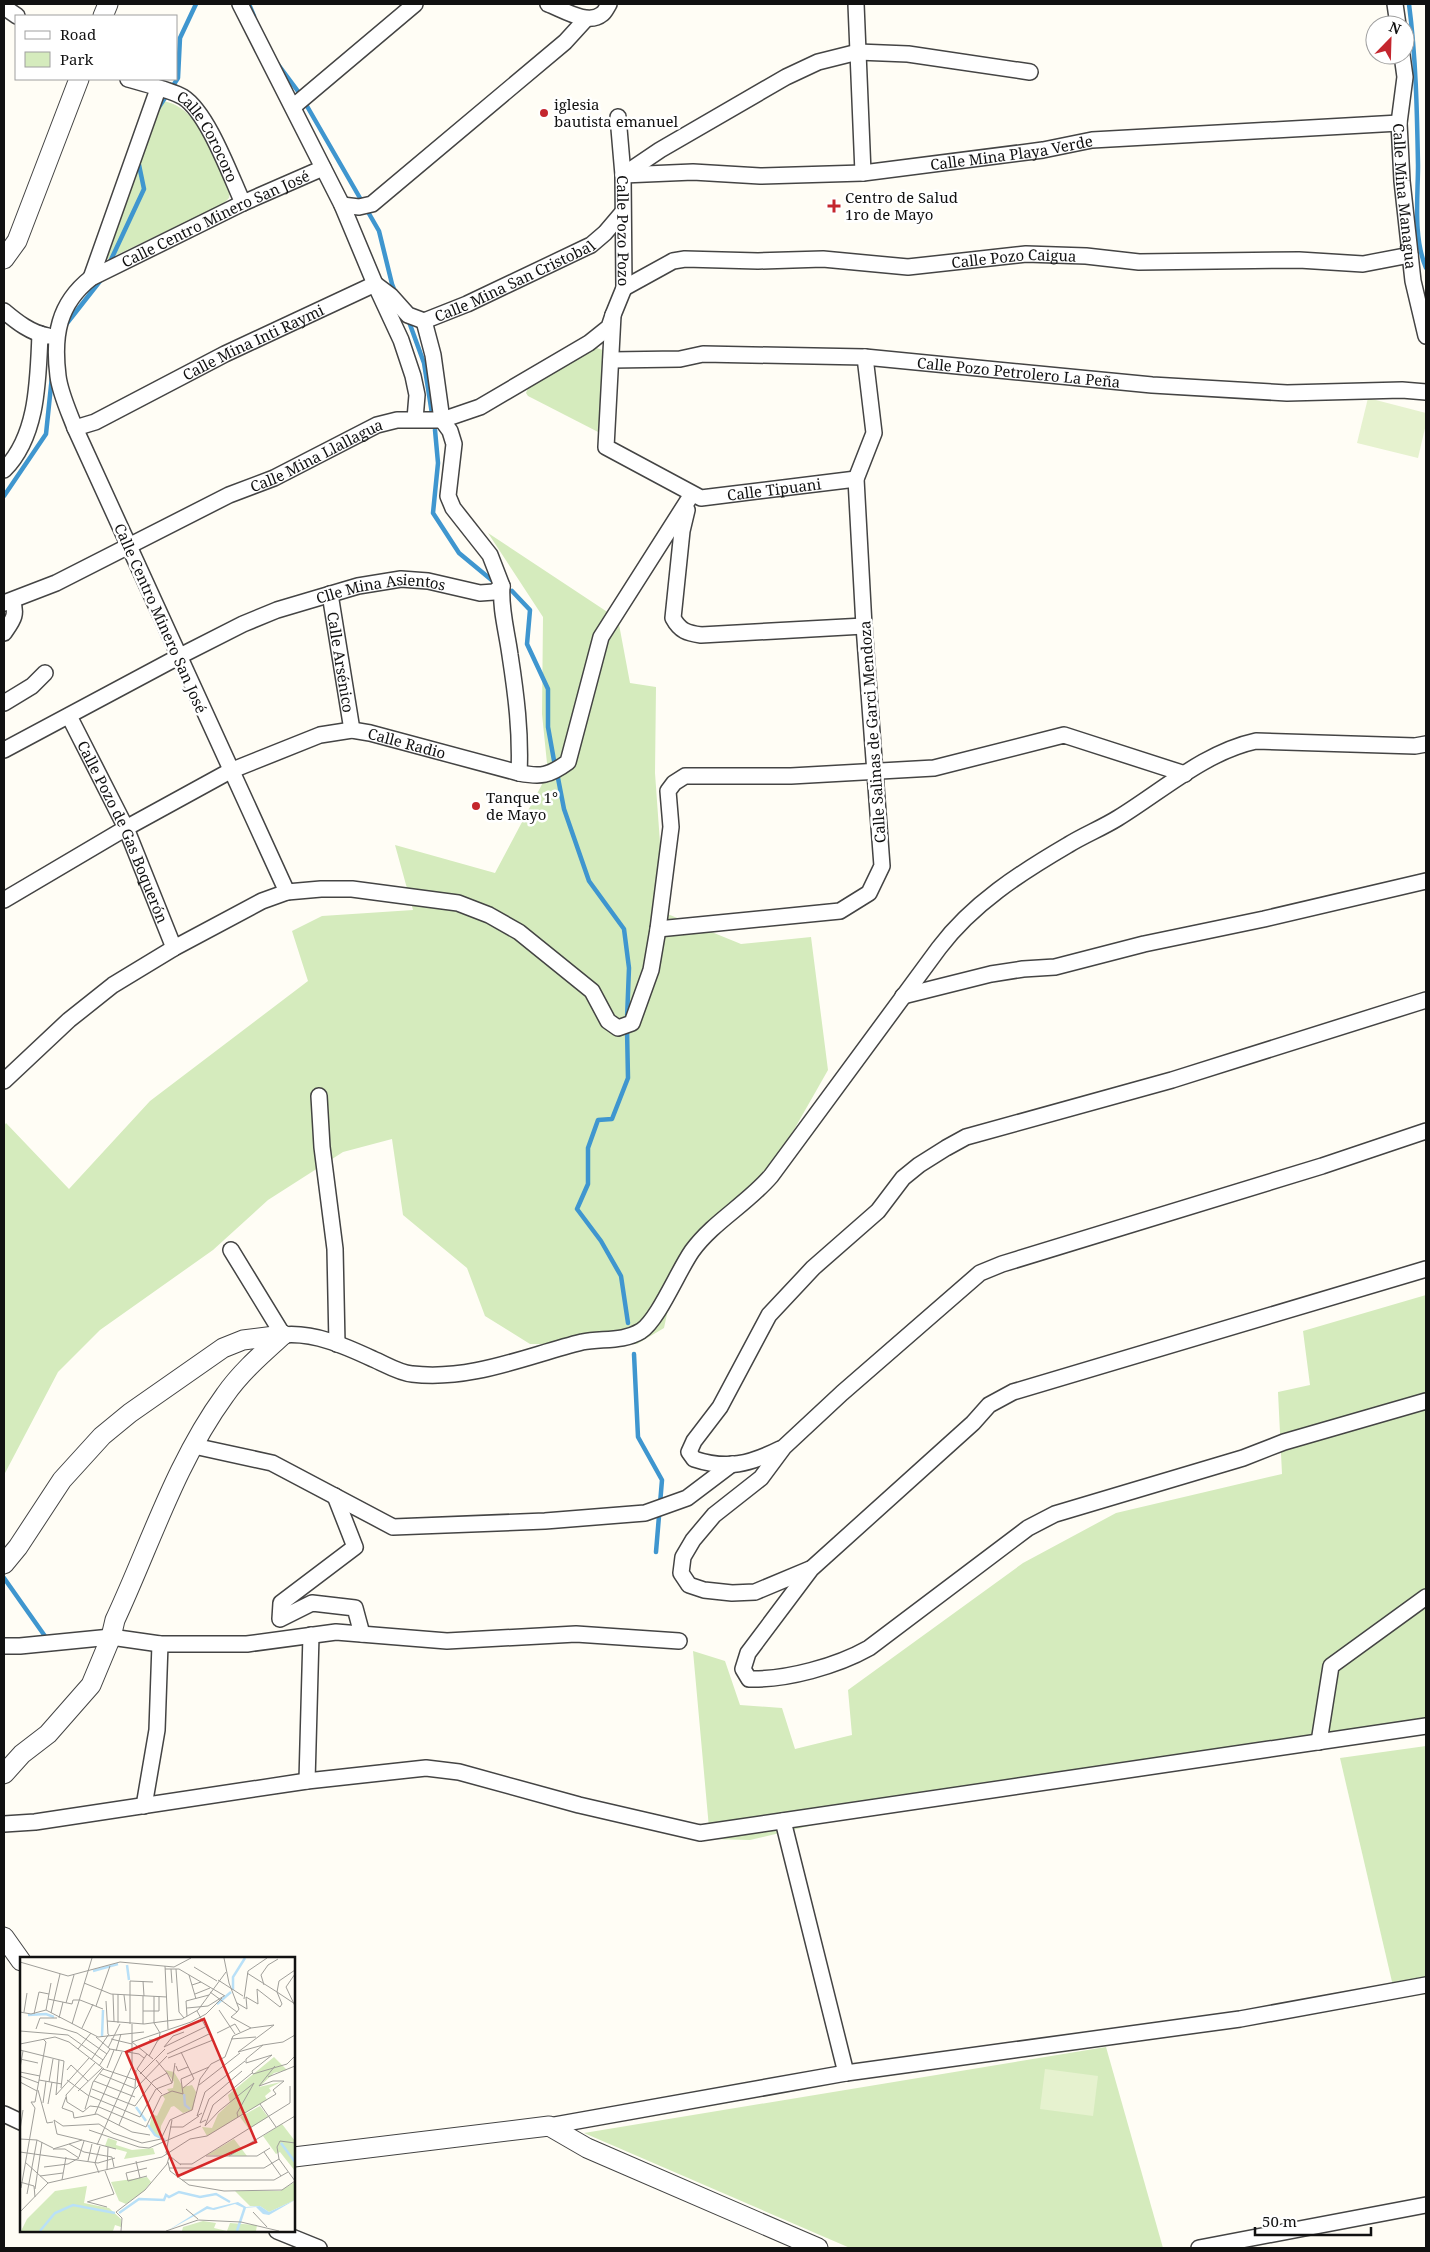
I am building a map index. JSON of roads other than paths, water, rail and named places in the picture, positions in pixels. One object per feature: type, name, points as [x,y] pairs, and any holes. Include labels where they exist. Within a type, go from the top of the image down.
[{"type":"street","points":[[240,4],[294,106],[342,205],[401,340],[413,376],[417,396],[415,419]]},
{"type":"street","points":[[294,106],[415,4]]},
{"type":"street","points":[[548,4],[586,19],[603,14],[609,4]]},
{"type":"street","points":[[856,4],[863,173]]},
{"type":"street","points":[[4,7],[16,15]]},
{"type":"street","points":[[342,205],[359,207],[372,204],[565,42],[586,19]]},
{"type":"street","name":"Calle Pozo Pozo","points":[[692,494],[606,447],[613,315],[624,288],[623,175],[660,150],[804,68],[832,58],[858,52],[908,54],[1030,72]]},
{"type":"street","name":"Calle Mina Managua","points":[[1403,65],[1405,77],[1400,123],[1402,181],[1413,280],[1426,336]]},
{"type":"street","points":[[4,259],[17,241],[78,80]]},
{"type":"street","name":"Calle Corocoro","points":[[131,80],[181,96],[193,105],[204,120],[244,203]]},
{"type":"street","points":[[90,278],[158,89]]},
{"type":"street","points":[[618,117],[623,175]]},
{"type":"street","name":"Calle Mina Playa Verde","points":[[623,175],[693,172],[760,176],[863,173],[1043,150],[1092,140],[1400,123]]},
{"type":"street","name":"Calle Centro Minero San José","points":[[287,892],[74,428],[58,378],[57,338],[67,302],[77,289],[90,278],[244,203],[323,168]]},
{"type":"street","name":"Calle Mina San Cristobal","points":[[424,321],[467,304],[590,245],[605,233],[622,213]]},
{"type":"street","name":"Calle Pozo Caigua","points":[[624,288],[673,261],[685,259],[758,261],[823,259],[908,267],[1026,254],[1086,256],[1139,262],[1299,260],[1364,264],[1410,255]]},
{"type":"street","points":[[375,284],[391,296],[408,315],[424,321],[433,355],[442,420],[450,431],[454,444],[454,456],[447,488],[448,496],[453,508],[490,555],[502,586],[502,604],[518,712],[520,736],[519,773]]},
{"type":"street","name":"Calle Mina Inti Raymi","points":[[74,428],[95,422],[225,354],[375,284]]},
{"type":"street","points":[[4,311],[23,326],[40,334],[57,338]]},
{"type":"street","name":"Calle Mina Llallagua","points":[[8,602],[56,583],[229,495],[274,478],[377,426],[397,420],[442,420],[480,407],[589,343],[608,327],[613,315]]},
{"type":"street","points":[[4,470],[12,462],[28,428],[36,397],[40,334]]},
{"type":"street","name":"Calle Pozo Petrolero La Peña","points":[[611,360],[680,359],[702,354],[865,357],[1152,385],[1288,393],[1402,390],[1426,392]]},
{"type":"street","name":"Calle Salinas de Garci Mendoza","points":[[658,929],[840,911],[869,893],[882,866],[864,626],[856,479],[874,433],[865,357]]},
{"type":"street","name":"Calle Tipuani","points":[[692,494],[701,498],[713,498],[856,479]]},
{"type":"street","points":[[692,494],[682,531],[673,618],[677,625],[686,633],[701,635],[864,626]]},
{"type":"street","name":"Calle Radio","points":[[4,900],[126,828],[230,771],[320,735],[352,730],[429,747],[475,762],[519,773],[538,776],[554,772],[568,762],[601,636],[692,494]]},
{"type":"street","name":"Clle Mina Asientos","points":[[4,750],[180,656],[243,624],[277,610],[381,581],[401,579],[428,581],[480,593],[494,592],[502,586]]},
{"type":"street","name":"Calle Arsénico","points":[[330,594],[352,730]]},
{"type":"street","points":[[4,632],[14,620],[16,610],[8,602]]},
{"type":"street","points":[[4,703],[32,686],[46,673]]},
{"type":"street","name":"Calle Pozo de Gas Boquerón","points":[[69,716],[126,828],[174,948]]},
{"type":"street","points":[[4,1081],[84,1008],[113,985],[174,948],[262,901],[287,892],[352,889],[458,903],[489,915],[520,932],[592,991],[608,1020],[618,1028],[632,1022],[651,970],[658,929],[671,827],[668,792],[674,783],[685,776],[791,776],[934,768],[1064,735],[1185,774]]},
{"type":"street","points":[[4,1564],[18,1547],[62,1480],[102,1436],[201,1362],[223,1348],[243,1340],[299,1334],[312,1336],[337,1344],[409,1374],[430,1376],[474,1373],[585,1342],[628,1337],[641,1331],[650,1323],[693,1250],[707,1234],[759,1190],[952,931],[974,908],[1060,850],[1116,819],[1185,774],[1237,745],[1256,741],[1415,746],[1426,744]]},
{"type":"street","points":[[903,996],[990,974],[1055,967],[1144,944],[1264,919],[1426,881]]},
{"type":"street","points":[[784,1447],[754,1462],[732,1464],[706,1463],[694,1459],[689,1452],[694,1441],[720,1408],[770,1314],[813,1268],[878,1211],[903,1178],[919,1164],[966,1137],[1172,1080],[1426,1000]]},
{"type":"street","points":[[318,1096],[322,1147],[335,1249],[337,1344]]},
{"type":"street","points":[[811,1569],[781,1583],[755,1592],[732,1593],[704,1590],[689,1585],[682,1573],[683,1557],[693,1540],[714,1515],[761,1478],[784,1447],[960,1288],[980,1273],[1002,1264],[1322,1166],[1426,1132]]},
{"type":"street","points":[[231,1250],[283,1335]]},
{"type":"street","points":[[1426,1269],[1013,1392],[989,1405],[973,1423],[811,1569],[748,1653],[743,1669],[750,1679],[766,1680],[848,1660],[869,1648],[1028,1528],[1055,1514],[1243,1458],[1284,1442],[1426,1401]]},
{"type":"street","points":[[4,1774],[22,1754],[48,1734],[91,1685],[111,1637],[115,1620],[194,1446],[225,1394],[245,1370],[283,1335]]},
{"type":"street","points":[[194,1446],[272,1463],[393,1527],[645,1513],[687,1498],[732,1464]]},
{"type":"street","points":[[335,1496],[355,1547],[282,1603],[280,1619],[312,1603],[355,1608],[362,1634]]},
{"type":"street","points":[[1319,1742],[1331,1666],[1426,1597]]},
{"type":"street","points":[[4,1646],[111,1637],[160,1644],[247,1644],[336,1632],[447,1642],[576,1634],[679,1640]]},
{"type":"street","points":[[307,1781],[311,1635]]},
{"type":"street","points":[[144,1806],[157,1730],[160,1644]]},
{"type":"street","points":[[4,1824],[35,1822],[307,1781],[426,1768],[459,1772],[589,1807],[700,1833],[1426,1726]]},
{"type":"street","points":[[783,1821],[846,2072]]},
{"type":"street","points":[[4,1937],[20,1960]]},
{"type":"street","points":[[295,2157],[549,2126],[846,2072],[1240,2019],[1426,1985]]},
{"type":"street","points":[[4,2114],[20,2122]]},
{"type":"street","points":[[549,2126],[587,2148],[818,2248]]},
{"type":"street","points":[[1199,2248],[1426,2205]]},
{"type":"street","points":[[279,2232],[319,2248]]},
{"type":"waterway","points":[[178,78],[180,38],[196,4]]},
{"type":"waterway","points":[[249,4],[254,16]]},
{"type":"waterway","points":[[1409,4],[1417,105],[1418,230],[1419,243],[1426,268]]},
{"type":"waterway","points":[[277,63],[300,94],[379,231],[396,294]]},
{"type":"waterway","points":[[157,110],[177,80]]},
{"type":"waterway","points":[[109,264],[144,189],[138,160]]},
{"type":"waterway","points":[[64,327],[104,276]]},
{"type":"waterway","points":[[408,319],[424,363],[432,414]]},
{"type":"waterway","points":[[4,496],[46,434],[52,376]]},
{"type":"waterway","points":[[435,430],[438,463],[433,513],[459,553],[494,582]]},
{"type":"waterway","points":[[512,591],[530,610],[527,644],[548,689],[548,727],[555,766]]},
{"type":"waterway","points":[[557,773],[564,809],[589,881],[624,929],[629,968],[627,1019]]},
{"type":"waterway","points":[[627,1029],[628,1078],[612,1119],[598,1120],[588,1148],[588,1184],[577,1209],[601,1241],[621,1276],[628,1323]]},
{"type":"waterway","points":[[634,1354],[638,1437],[662,1480],[656,1552]]},
{"type":"waterway","points":[[4,1578],[47,1639]]},
{"type":"place","name":"iglesia bautista emanuel","points":[[544,113]]},
{"type":"place","name":"Centro de Salud 1ro de Mayo","points":[[834,206]]},
{"type":"place","name":"Tanque 1° de Mayo","points":[[476,806]]}]
